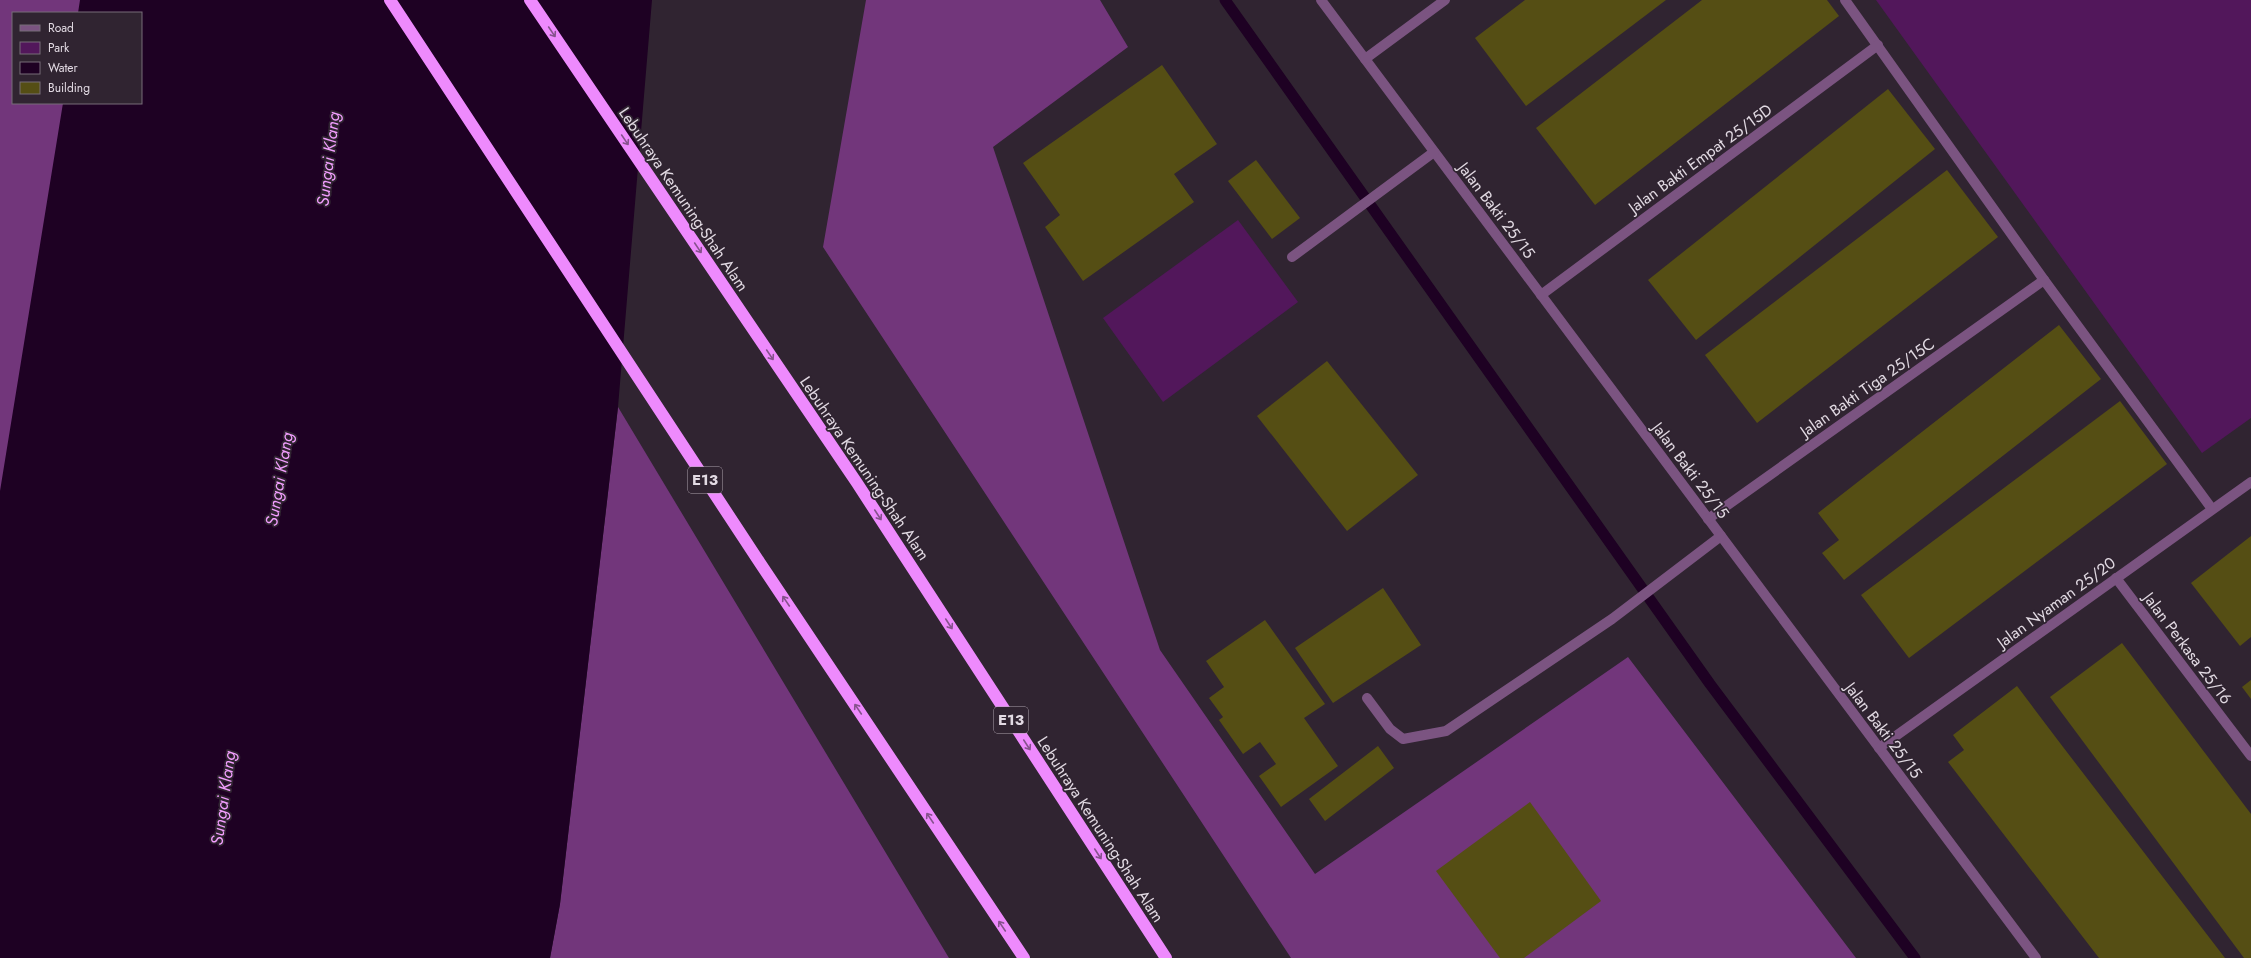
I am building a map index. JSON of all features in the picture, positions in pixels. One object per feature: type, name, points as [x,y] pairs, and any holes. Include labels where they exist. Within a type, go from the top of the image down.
[{"type":"highway","name":"E13","points":[[390,0],[755,556],[1024,958]]},
{"type":"highway","name":"Lebuhraya Kemuning-Shah Alam","points":[[530,0],[857,483],[1166,958]]},
{"type":"street","name":"Jalan Bakti 25/15","points":[[1321,0],[2036,958]]},
{"type":"street","points":[[1365,59],[1445,0]]},
{"type":"street","points":[[1846,0],[2044,280],[2212,508]]},
{"type":"street","name":"Jalan Bakti Empat 25/15D","points":[[1541,295],[1878,45]]},
{"type":"street","points":[[1292,257],[1434,152]]},
{"type":"street","name":"Jalan Bakti Tiga 25/15C","points":[[1708,519],[2044,280]]},
{"type":"street","name":"Jalan Nyaman 25/20","points":[[1879,748],[2212,508],[2251,482]]},
{"type":"street","points":[[1367,698],[1390,729],[1403,740],[1446,731],[1612,619],[1721,536]]},
{"type":"street","name":"Jalan Perkasa 25/16","points":[[2116,578],[2251,756]]},
{"type":"green space","points":[[1876,0],[2251,0],[2251,418],[2202,453]]},
{"type":"green space","points":[[1238,220],[1298,302],[1163,402],[1103,318]]},
{"type":"shaded area","points":[[0,0],[81,0],[79,12],[12,12],[12,104],[64,104],[0,504]]},
{"type":"shaded area","points":[[866,0],[1100,0],[1128,47],[993,147],[1160,650],[1315,874],[1628,657],[1856,958],[1291,958],[823,247]]},
{"type":"shaded area","points":[[618,407],[949,958],[550,958],[560,904]]},
{"type":"water","name":"Sungai Klang","points":[[80,0],[652,0],[618,407],[560,904],[550,958],[0,958],[0,491],[63,104],[142,104],[142,12],[78,12]]},
{"type":"building","points":[[1525,0],[1666,0],[1526,106],[1475,38]]},
{"type":"building","points":[[1702,0],[1827,0],[1839,16],[1595,205],[1536,128]]},
{"type":"building","points":[[1162,65],[1217,144],[1174,174],[1194,202],[1083,281],[1045,227],[1060,215],[1023,163]]},
{"type":"building","points":[[1888,89],[1935,149],[1696,340],[1648,280]]},
{"type":"building","points":[[1256,160],[1300,218],[1272,239],[1228,181]]},
{"type":"building","points":[[1947,170],[1998,237],[1757,423],[1705,355]]},
{"type":"building","points":[[2059,325],[2101,379],[1844,580],[1822,553],[1839,540],[1818,513]]},
{"type":"building","points":[[1327,361],[1418,475],[1347,531],[1257,416]]},
{"type":"building","points":[[2120,401],[2167,464],[1909,658],[1861,595]]},
{"type":"building","points":[[2251,536],[2251,637],[2240,646],[2191,583]]},
{"type":"building","points":[[1383,588],[1421,645],[1333,703],[1295,648]]},
{"type":"building","points":[[1265,620],[1325,704],[1304,718],[1338,766],[1281,807],[1259,776],[1276,764],[1260,742],[1243,754],[1219,720],[1223,717],[1209,698],[1224,687],[1206,661]]},
{"type":"building","points":[[2122,643],[2251,814],[2251,958],[2244,958],[2050,697]]},
{"type":"building","points":[[2251,680],[2251,699],[2242,687]]},
{"type":"building","points":[[2017,686],[2225,958],[2099,958],[1948,762],[1964,750],[1953,735]]},
{"type":"building","points":[[1378,746],[1394,768],[1325,821],[1309,799]]},
{"type":"building","points":[[1530,802],[1601,901],[1524,958],[1500,958],[1436,871]]},
{"type":"waterway","points":[[1225,0],[1710,684],[1915,958]]}]
